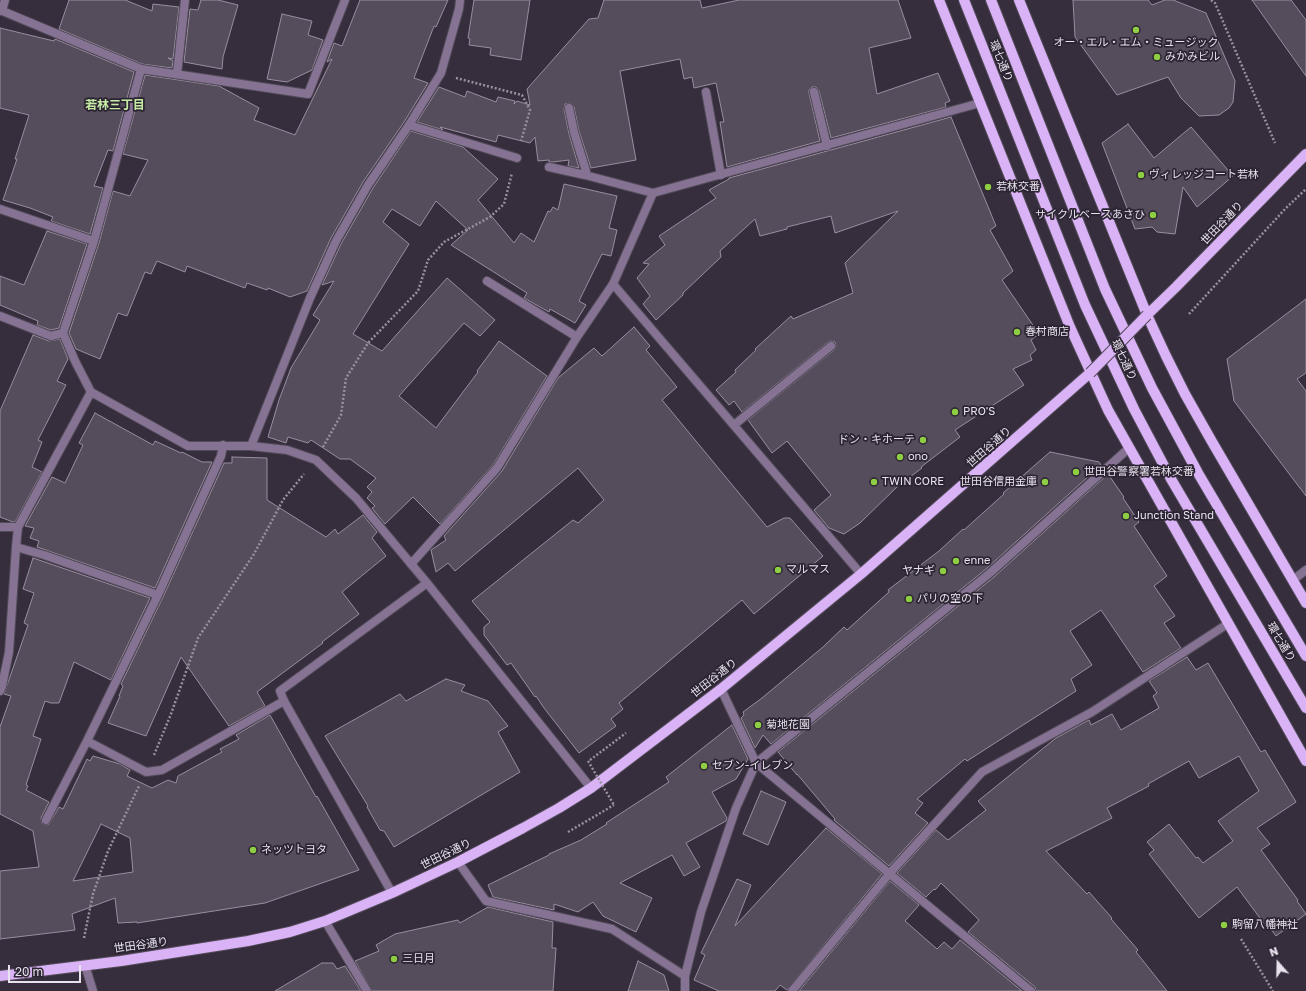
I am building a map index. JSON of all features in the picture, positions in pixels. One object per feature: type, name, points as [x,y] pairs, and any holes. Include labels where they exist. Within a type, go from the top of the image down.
[{"type":"main road","points":[[939,0],[1070,327],[1090,373],[1129,448],[1306,761]]},
{"type":"main road","name":"環七通り","points":[[964,0],[1085,305],[1134,409],[1171,479],[1306,708]]},
{"type":"main road","name":"環七通り","points":[[991,0],[1106,289],[1152,388],[1198,473],[1306,656]]},
{"type":"main road","points":[[1019,0],[1147,314],[1185,394],[1306,603]]},
{"type":"main road","name":"世田谷通り","points":[[0,976],[121,961],[248,942],[290,932],[325,921],[392,893],[458,862],[559,808],[591,788],[721,689],[861,574],[1090,373],[1147,314],[1176,288],[1306,154]]},
{"type":"street","points":[[5,0],[1,10],[141,69],[308,94],[345,0]]},
{"type":"street","points":[[177,74],[185,0]]},
{"type":"street","points":[[251,446],[310,298],[336,241],[368,185],[409,125],[440,73],[459,9],[460,0]]},
{"type":"street","points":[[141,69],[94,241],[63,333],[91,392],[188,446],[251,446],[287,450],[316,460],[356,498],[427,583],[591,788]]},
{"type":"street","points":[[706,92],[721,175]]},
{"type":"street","points":[[814,92],[828,146]]},
{"type":"street","points":[[549,167],[653,193],[980,103]]},
{"type":"street","points":[[569,108],[574,132],[586,171],[585,175]]},
{"type":"street","points":[[409,125],[517,158]]},
{"type":"street","points":[[411,564],[496,468],[613,284],[653,193]]},
{"type":"street","points":[[0,209],[94,241]]},
{"type":"street","points":[[487,281],[578,337]]},
{"type":"street","points":[[613,284],[861,574]]},
{"type":"street","points":[[0,316],[51,336],[63,333]]},
{"type":"street","points":[[734,425],[831,346]]},
{"type":"street","points":[[0,691],[10,652],[18,527],[91,392]]},
{"type":"street","points":[[46,820],[87,742],[158,595],[221,456],[223,445]]},
{"type":"street","points":[[685,991],[685,976],[702,912],[736,808],[756,763],[990,573],[1129,448]]},
{"type":"street","points":[[0,527],[18,527]]},
{"type":"street","points":[[16,547],[44,555],[158,595]]},
{"type":"street","points":[[1293,580],[1306,570]]},
{"type":"street","points":[[392,893],[284,701],[280,691],[427,583]]},
{"type":"street","points":[[792,991],[890,873],[982,772],[1092,712],[1229,623]]},
{"type":"street","points":[[721,689],[756,763],[1030,991]]},
{"type":"street","points":[[87,742],[146,772],[162,770],[284,701]]},
{"type":"street","points":[[458,862],[486,901],[612,929],[685,976]]},
{"type":"street","points":[[325,921],[367,991]]},
{"type":"street","points":[[85,965],[94,991]]},
{"type":"path","points":[[1211,0],[1216,3],[1275,143]]},
{"type":"path","points":[[1189,314],[1286,208],[1306,189]]},
{"type":"path","points":[[568,832],[614,805],[588,761],[626,733]]},
{"type":"path","points":[[1241,939],[1273,991]]},
{"type":"building","points":[[69,0],[125,0],[152,11],[153,4],[179,7],[173,59],[168,58],[173,61],[172,68],[142,64],[59,29]]},
{"type":"building","points":[[201,0],[218,0],[238,5],[223,57],[222,69],[184,62],[190,9],[198,10]]},
{"type":"building","points":[[360,0],[448,0],[436,27],[434,26],[414,78],[428,83],[404,122],[363,182],[331,238],[307,291],[290,297],[268,288],[267,290],[247,283],[245,288],[187,266],[185,272],[157,261],[151,274],[145,272],[127,316],[118,313],[100,359],[76,349],[69,333],[99,243],[113,191],[130,196],[148,160],[123,154],[145,75],[219,86],[259,108],[254,120],[295,135],[332,59],[327,62],[334,43],[342,46]]},
{"type":"building","points":[[474,0],[530,0],[521,60],[490,55],[491,48],[469,45],[470,39],[468,38]]},
{"type":"building","points":[[604,0],[700,0],[702,8],[739,0],[898,0],[911,38],[869,48],[877,94],[938,73],[950,101],[945,103],[946,107],[831,138],[819,91],[816,87],[812,87],[809,90],[809,93],[820,141],[727,167],[720,122],[724,122],[716,83],[694,88],[692,77],[684,79],[680,59],[620,71],[636,160],[591,168],[579,131],[574,107],[570,103],[565,104],[564,109],[569,134],[579,168],[568,166],[569,160],[553,162],[549,162],[549,160],[538,161],[535,137],[530,143],[498,135],[496,142],[440,127],[443,130],[417,122],[439,87],[465,97],[467,91],[496,102],[498,97],[515,101],[514,104],[517,101],[530,105],[527,89],[589,19],[598,18]]},
{"type":"building","name":"みかみビル","points":[[1073,0],[1148,0],[1152,5],[1165,0],[1173,0],[1206,13],[1235,81],[1233,102],[1229,108],[1219,115],[1199,116],[1181,98],[1168,77],[1117,95],[1075,37]]},
{"type":"building","points":[[1252,0],[1291,0],[1306,20],[1306,76]]},
{"type":"building","points":[[282,14],[312,21],[308,35],[323,40],[312,70],[287,82],[267,79]]},
{"type":"building","points":[[0,28],[54,41],[55,39],[134,72],[113,151],[108,150],[94,186],[103,188],[90,234],[51,221],[53,217],[30,208],[3,200],[17,159],[15,159],[29,115],[0,108]]},
{"type":"building","points":[[951,117],[996,226],[990,230],[1013,271],[1002,280],[1039,334],[1031,340],[1036,350],[1030,355],[1032,360],[1013,369],[1024,385],[955,430],[960,437],[899,485],[860,523],[844,534],[829,528],[814,510],[831,495],[787,441],[772,453],[748,420],[834,350],[836,346],[835,342],[828,342],[742,412],[734,401],[729,405],[716,390],[736,372],[735,370],[756,350],[755,349],[791,316],[793,319],[853,293],[845,263],[898,211],[835,233],[831,216],[787,227],[787,229],[760,236],[755,219],[720,251],[721,257],[656,320],[643,304],[650,296],[637,278],[649,264],[643,263],[665,245],[659,236],[716,198],[709,190],[729,178]]},
{"type":"building","points":[[1128,124],[1154,158],[1191,127],[1233,176],[1197,207],[1183,187],[1175,234],[1157,232],[1152,227],[1135,229],[1102,143]]},
{"type":"building","points":[[411,131],[463,147],[498,179],[478,200],[514,243],[521,233],[534,242],[548,211],[550,212],[553,207],[558,210],[564,184],[617,196],[609,228],[617,230],[611,256],[602,254],[579,301],[586,305],[575,323],[550,309],[549,312],[524,298],[527,293],[451,245],[468,230],[436,201],[420,226],[392,209],[383,222],[409,244],[353,334],[382,351],[447,278],[495,320],[480,336],[464,323],[399,396],[436,428],[499,341],[547,376],[493,465],[440,524],[413,497],[385,524],[372,508],[375,506],[367,498],[372,492],[367,487],[376,478],[350,459],[340,459],[311,440],[308,443],[288,437],[286,443],[268,437],[279,400],[291,368],[320,320],[313,315],[334,281],[322,285],[341,244],[373,188]]},
{"type":"building","points":[[47,231],[87,244],[59,328],[51,330],[37,325],[38,321],[0,305],[0,276],[24,285]]},
{"type":"building","points":[[1306,299],[1306,373],[1297,379],[1306,391],[1306,496],[1234,401],[1227,359]]},
{"type":"building","points":[[634,327],[650,346],[646,350],[677,387],[662,400],[767,527],[784,518],[790,518],[823,556],[754,614],[742,600],[619,703],[623,709],[611,719],[616,726],[579,753],[536,696],[535,697],[511,663],[507,665],[484,635],[484,627],[490,622],[472,601],[573,520],[578,523],[604,500],[578,468],[455,571],[448,563],[436,572],[431,550],[446,540],[444,536],[502,471],[558,378],[594,348],[602,356]]},
{"type":"building","points":[[33,335],[49,341],[60,339],[68,359],[57,381],[66,385],[38,440],[42,442],[32,467],[42,472],[15,522],[13,522],[0,517],[0,411]]},
{"type":"building","points":[[95,413],[153,445],[155,441],[202,462],[212,462],[155,588],[37,547],[39,541],[30,538],[34,528],[25,526],[52,477],[65,483],[83,445],[79,443]]},
{"type":"building","points":[[1050,452],[1099,462],[1101,465],[986,569],[771,744],[763,735],[755,748],[741,718],[744,715],[743,712],[823,647],[844,627],[847,630],[889,592],[888,590],[939,551],[963,529],[964,530],[1004,494],[1003,493]]},
{"type":"building","points":[[232,457],[267,458],[267,500],[326,537],[335,529],[338,534],[363,515],[377,532],[372,538],[386,556],[342,592],[359,614],[257,692],[265,706],[229,726],[181,657],[146,736],[108,723],[120,696],[123,686],[121,684],[163,597],[224,463],[232,463]]},
{"type":"building","points":[[1108,474],[1139,522],[1134,526],[1167,576],[1154,586],[1175,616],[1164,623],[1181,648],[1143,672],[1101,610],[1070,631],[1092,665],[1071,679],[1076,691],[967,761],[965,759],[917,799],[923,803],[915,813],[928,823],[889,866],[834,820],[835,819],[778,752],[994,577]]},
{"type":"building","points":[[33,558],[150,598],[111,680],[74,662],[59,703],[45,701],[33,736],[41,739],[26,785],[28,786],[26,790],[49,802],[41,818],[42,823],[46,825],[49,824],[59,807],[63,809],[87,759],[90,761],[93,756],[120,764],[130,770],[127,776],[152,788],[168,780],[176,783],[178,776],[222,752],[220,749],[239,739],[236,735],[270,715],[359,870],[265,903],[137,923],[118,923],[115,898],[72,914],[75,930],[0,939],[0,871],[39,867],[33,831],[0,814],[0,727],[11,696],[4,694],[28,625],[24,623],[34,593],[23,589]],"holes":[[[101,824],[130,838],[133,872],[73,881]]]},
{"type":"building","points":[[1187,657],[1196,670],[1208,663],[1261,752],[1265,750],[1296,802],[1257,828],[1270,844],[1261,850],[1298,900],[1297,901],[1306,914],[1276,936],[1267,924],[1265,925],[1237,887],[1199,918],[1149,854],[1154,850],[1147,842],[1169,824],[1196,858],[1198,857],[1203,863],[1233,841],[1218,821],[1259,791],[1239,756],[1199,778],[1189,761],[1148,784],[1149,786],[1107,808],[1112,818],[1046,851],[1087,894],[1089,892],[1112,918],[1111,919],[1138,950],[1136,952],[1167,991],[1036,991],[1035,987],[968,932],[979,920],[941,883],[926,897],[897,873],[936,830],[948,840],[986,810],[978,801],[1056,738],[1089,720],[1091,725],[1112,714],[1121,730],[1159,708],[1153,696],[1157,693],[1149,681]]},
{"type":"building","points":[[446,679],[465,685],[461,691],[488,701],[508,726],[498,732],[520,772],[394,847],[384,831],[380,830],[367,807],[368,806],[325,736],[400,694],[406,701]]},
{"type":"building","points":[[732,725],[748,759],[736,779],[712,792],[727,818],[726,821],[686,843],[700,867],[684,876],[672,855],[620,883],[652,898],[636,932],[603,916],[593,902],[578,912],[554,904],[554,910],[493,897],[488,885],[549,854],[581,840],[607,824],[606,823],[669,782],[666,777]]},
{"type":"building","points":[[761,791],[786,802],[768,845],[743,834]]},
{"type":"building","points":[[826,828],[882,874],[787,990],[780,985],[775,991],[719,991],[694,980],[705,955],[701,953],[737,879],[751,885],[735,926]]},
{"type":"building","points":[[890,881],[919,905],[905,921],[937,949],[944,942],[952,949],[960,940],[1022,991],[799,991]]},
{"type":"building","points":[[488,907],[553,922],[552,948],[556,948],[553,991],[372,991],[355,961],[379,951],[376,945],[395,934],[458,920],[460,923]]},
{"type":"building","points":[[638,961],[664,975],[669,991],[628,991]]},
{"type":"building","points":[[322,963],[333,963],[337,969],[345,966],[361,991],[275,991]]},
{"type":"place","name":"オー・エル・エム・ミュージック","points":[[1136,30]]},
{"type":"place","name":"みかみビル","points":[[1157,57]]},
{"type":"place","name":"ヴィレッジコート若林","points":[[1141,175]]},
{"type":"place","name":"若林交番","points":[[988,187]]},
{"type":"place","name":"サイクルベースあさひ","points":[[1153,215]]},
{"type":"place","name":"春村商店","points":[[1017,332]]},
{"type":"place","name":"PRO'S","points":[[955,412]]},
{"type":"place","name":"ドン・キホーテ","points":[[923,440]]},
{"type":"place","name":"ono","points":[[900,457]]},
{"type":"place","name":"世田谷警察署若林交番","points":[[1076,472]]},
{"type":"place","name":"TWIN CORE","points":[[874,482]]},
{"type":"place","name":"世田谷信用金庫","points":[[1045,482]]},
{"type":"place","name":"Junction Stand","points":[[1126,516]]},
{"type":"place","name":"enne","points":[[956,561]]},
{"type":"place","name":"マルマス","points":[[778,570]]},
{"type":"place","name":"ヤナギ","points":[[943,571]]},
{"type":"place","name":"パリの空の下","points":[[909,599]]},
{"type":"place","name":"菊地花園","points":[[758,725]]},
{"type":"place","name":"セブン-イレブン","points":[[704,766]]},
{"type":"place","name":"ネッツトヨタ","points":[[253,850]]},
{"type":"place","name":"駒留八幡神社","points":[[1224,925]]},
{"type":"place","name":"三日月","points":[[394,959]]},
{"type":"district","name":"若林三丁目","points":[[115,105]]}]
